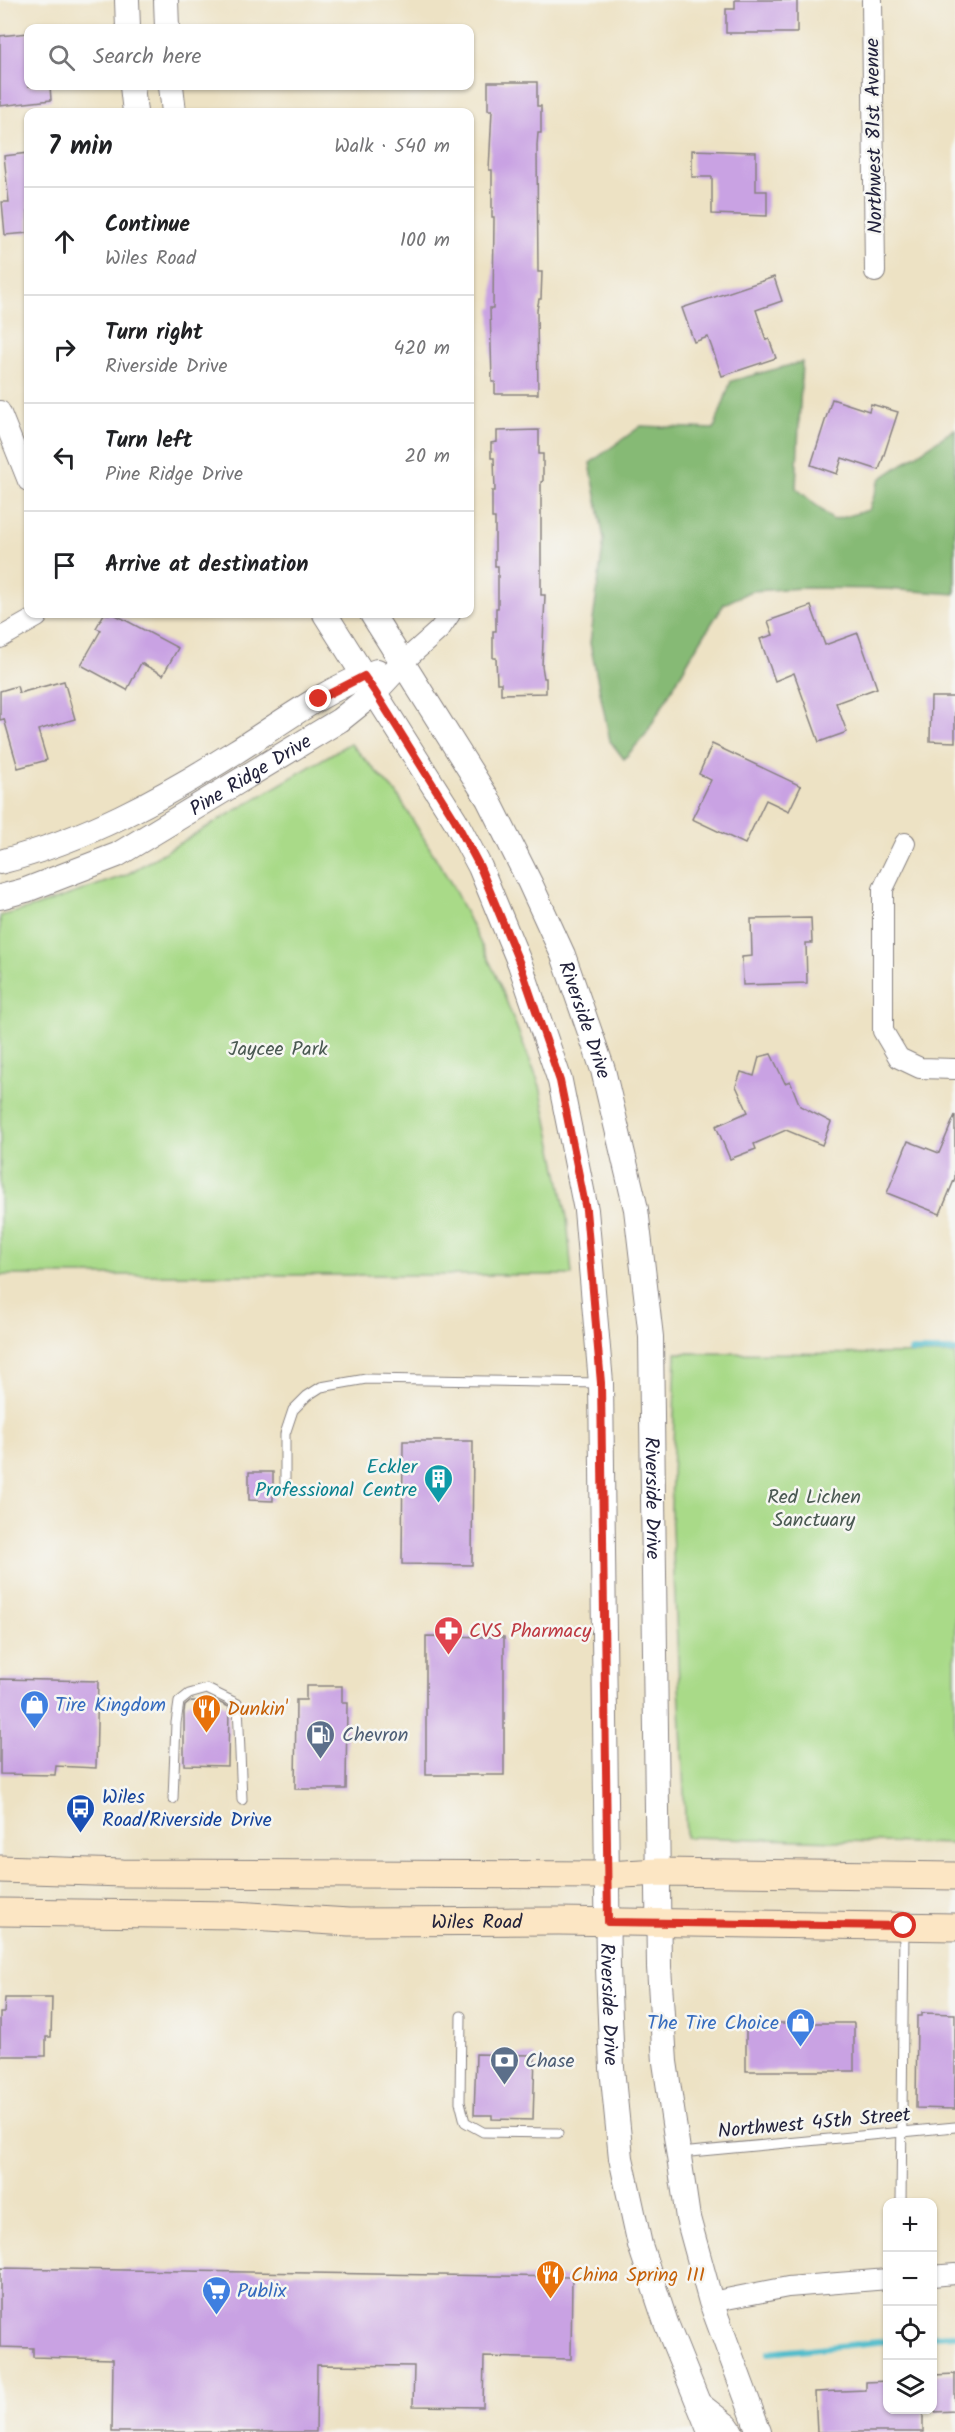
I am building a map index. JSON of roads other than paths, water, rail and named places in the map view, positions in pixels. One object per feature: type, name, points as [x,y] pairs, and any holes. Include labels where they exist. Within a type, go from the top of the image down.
[{"type":"main road","points":[[0,1869],[123,1873],[607,1875],[659,1872],[955,1876]]},
{"type":"main road","name":"Wiles Road","points":[[0,1911],[236,1915],[349,1922],[608,1922],[955,1927]]},
{"type":"street","points":[[127,0],[128,24]]},
{"type":"street","points":[[166,0],[167,24]]},
{"type":"street","name":"Northwest 81st Avenue","points":[[872,0],[875,272]]},
{"type":"street","points":[[132,90],[135,108]]},
{"type":"street","points":[[171,90],[174,108]]},
{"type":"street","points":[[0,411],[24,471]]},
{"type":"street","points":[[0,638],[35,618]]},
{"type":"street","name":"Riverside Drive","points":[[328,618],[455,820],[480,867],[520,964],[560,1081],[586,1210],[601,1383],[608,1922],[612,2068],[621,2158],[640,2245],[666,2323],[710,2432]]},
{"type":"street","name":"Riverside Drive","points":[[374,618],[488,799],[530,883],[562,955],[603,1070],[636,1209],[651,1337],[659,1967],[665,2062],[688,2218],[711,2302],[759,2432]]},
{"type":"street","points":[[402,663],[439,630],[447,618]]},
{"type":"street","name":"Pine Ridge Drive","points":[[0,862],[79,836],[130,814],[174,791],[319,699],[370,684],[402,663]]},
{"type":"street","name":"Pine Ridge Drive","points":[[0,897],[27,890],[117,855],[340,720],[370,684]]},
{"type":"street","points":[[905,843],[883,889],[883,1031],[899,1058],[920,1068],[955,1069]]},
{"type":"street","points":[[937,2276],[955,2274]]},
{"type":"street","points":[[711,2302],[788,2287],[883,2279]]},
{"type":"street","points":[[699,2403],[731,2432]]},
{"type":"lane","points":[[285,1489],[285,1434],[293,1410],[307,1396],[321,1387],[366,1379],[601,1383]]},
{"type":"lane","points":[[173,1799],[179,1701],[189,1694],[207,1689],[238,1704],[242,1800]]},
{"type":"lane","points":[[901,2198],[904,1926]]},
{"type":"lane","points":[[461,2016],[460,2102],[465,2122],[483,2132],[558,2133]]},
{"type":"lane","name":"Northwest 45th Street","points":[[677,2154],[955,2127]]},
{"type":"waterway","points":[[911,1351],[955,1351]]},
{"type":"waterway","points":[[937,2336],[955,2335]]},
{"type":"waterway","points":[[769,2353],[883,2342]]},
{"type":"place","name":"Eckler Professional Centre","points":[[438,1504]]},
{"type":"place","name":"CVS Pharmacy","points":[[448,1656]]},
{"type":"place","name":"Tire Kingdom","points":[[34,1730]]},
{"type":"place","name":"Dunkin'","points":[[206,1734]]},
{"type":"place","name":"Chevron","points":[[321,1760]]},
{"type":"place","name":"Wiles Road/Riverside Drive","points":[[81,1834]]},
{"type":"place","name":"The Tire Choice","points":[[800,2048]]},
{"type":"place","name":"Chase","points":[[504,2086]]},
{"type":"place","name":"China Spring III","points":[[550,2300]]},
{"type":"place","name":"Publix","points":[[216,2316]]},
{"type":"park label","name":"Jaycee Park","points":[[278,1048]]},
{"type":"park label","name":"Red Lichen Sanctuary","points":[[814,1508]]}]
